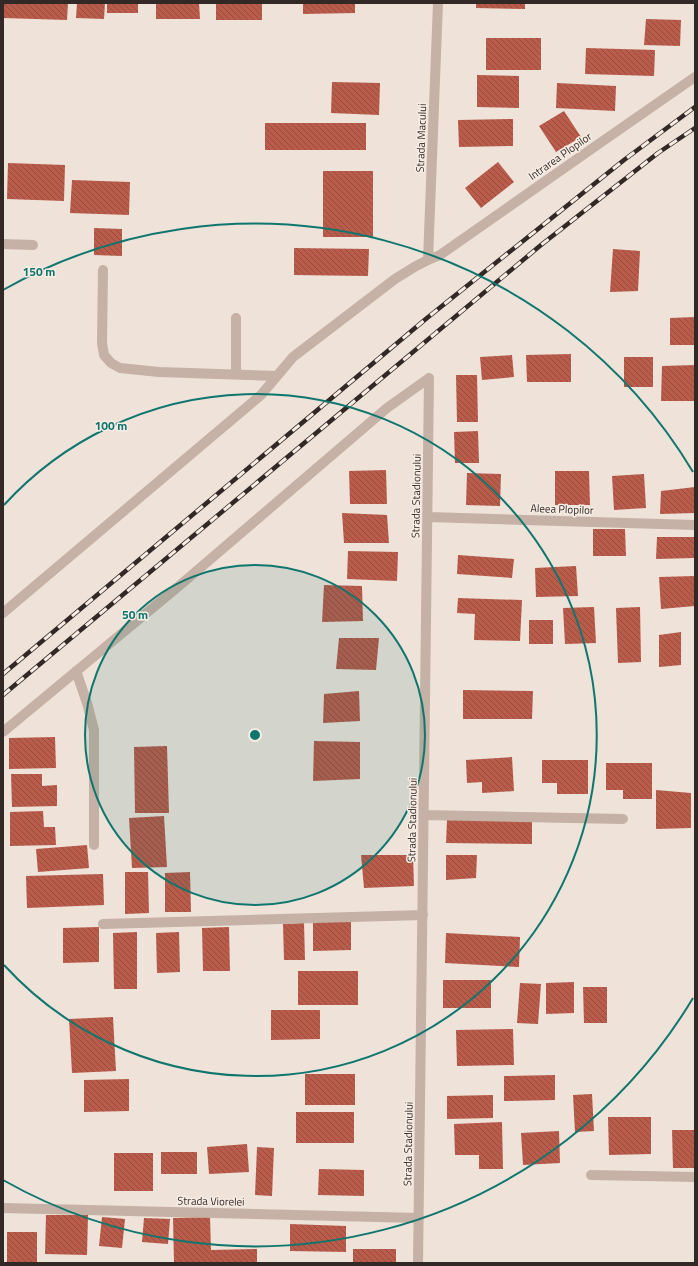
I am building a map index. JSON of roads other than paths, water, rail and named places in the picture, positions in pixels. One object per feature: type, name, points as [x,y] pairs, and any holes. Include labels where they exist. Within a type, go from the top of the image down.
[{"type":"street","name":"Strada Macului","points":[[428,260],[438,3]]},
{"type":"street","name":"Intrarea Plopilor","points":[[428,260],[440,256],[695,77]]},
{"type":"street","points":[[3,244],[33,245]]},
{"type":"street","points":[[3,613],[260,395],[293,357],[395,279],[428,260]]},
{"type":"street","points":[[103,270],[102,343],[104,355],[111,363],[120,368],[159,372],[277,376]]},
{"type":"street","points":[[236,318],[236,374]]},
{"type":"street","name":"Strada Stadionului","points":[[76,671],[197,571],[388,408],[429,378],[418,1263]]},
{"type":"street","name":"Aleea Plopilor","points":[[428,517],[695,525]]},
{"type":"street","points":[[3,732],[76,671],[94,730],[94,845]]},
{"type":"street","points":[[424,815],[623,819]]},
{"type":"street","points":[[103,924],[423,915]]},
{"type":"street","points":[[591,1175],[695,1177]]},
{"type":"street","name":"Strada Viorelei","points":[[3,1208],[419,1218]]},
{"type":"railway","points":[[3,674],[427,318],[624,160],[695,107]]},
{"type":"railway","points":[[3,695],[541,245],[658,153],[695,128]]}]
